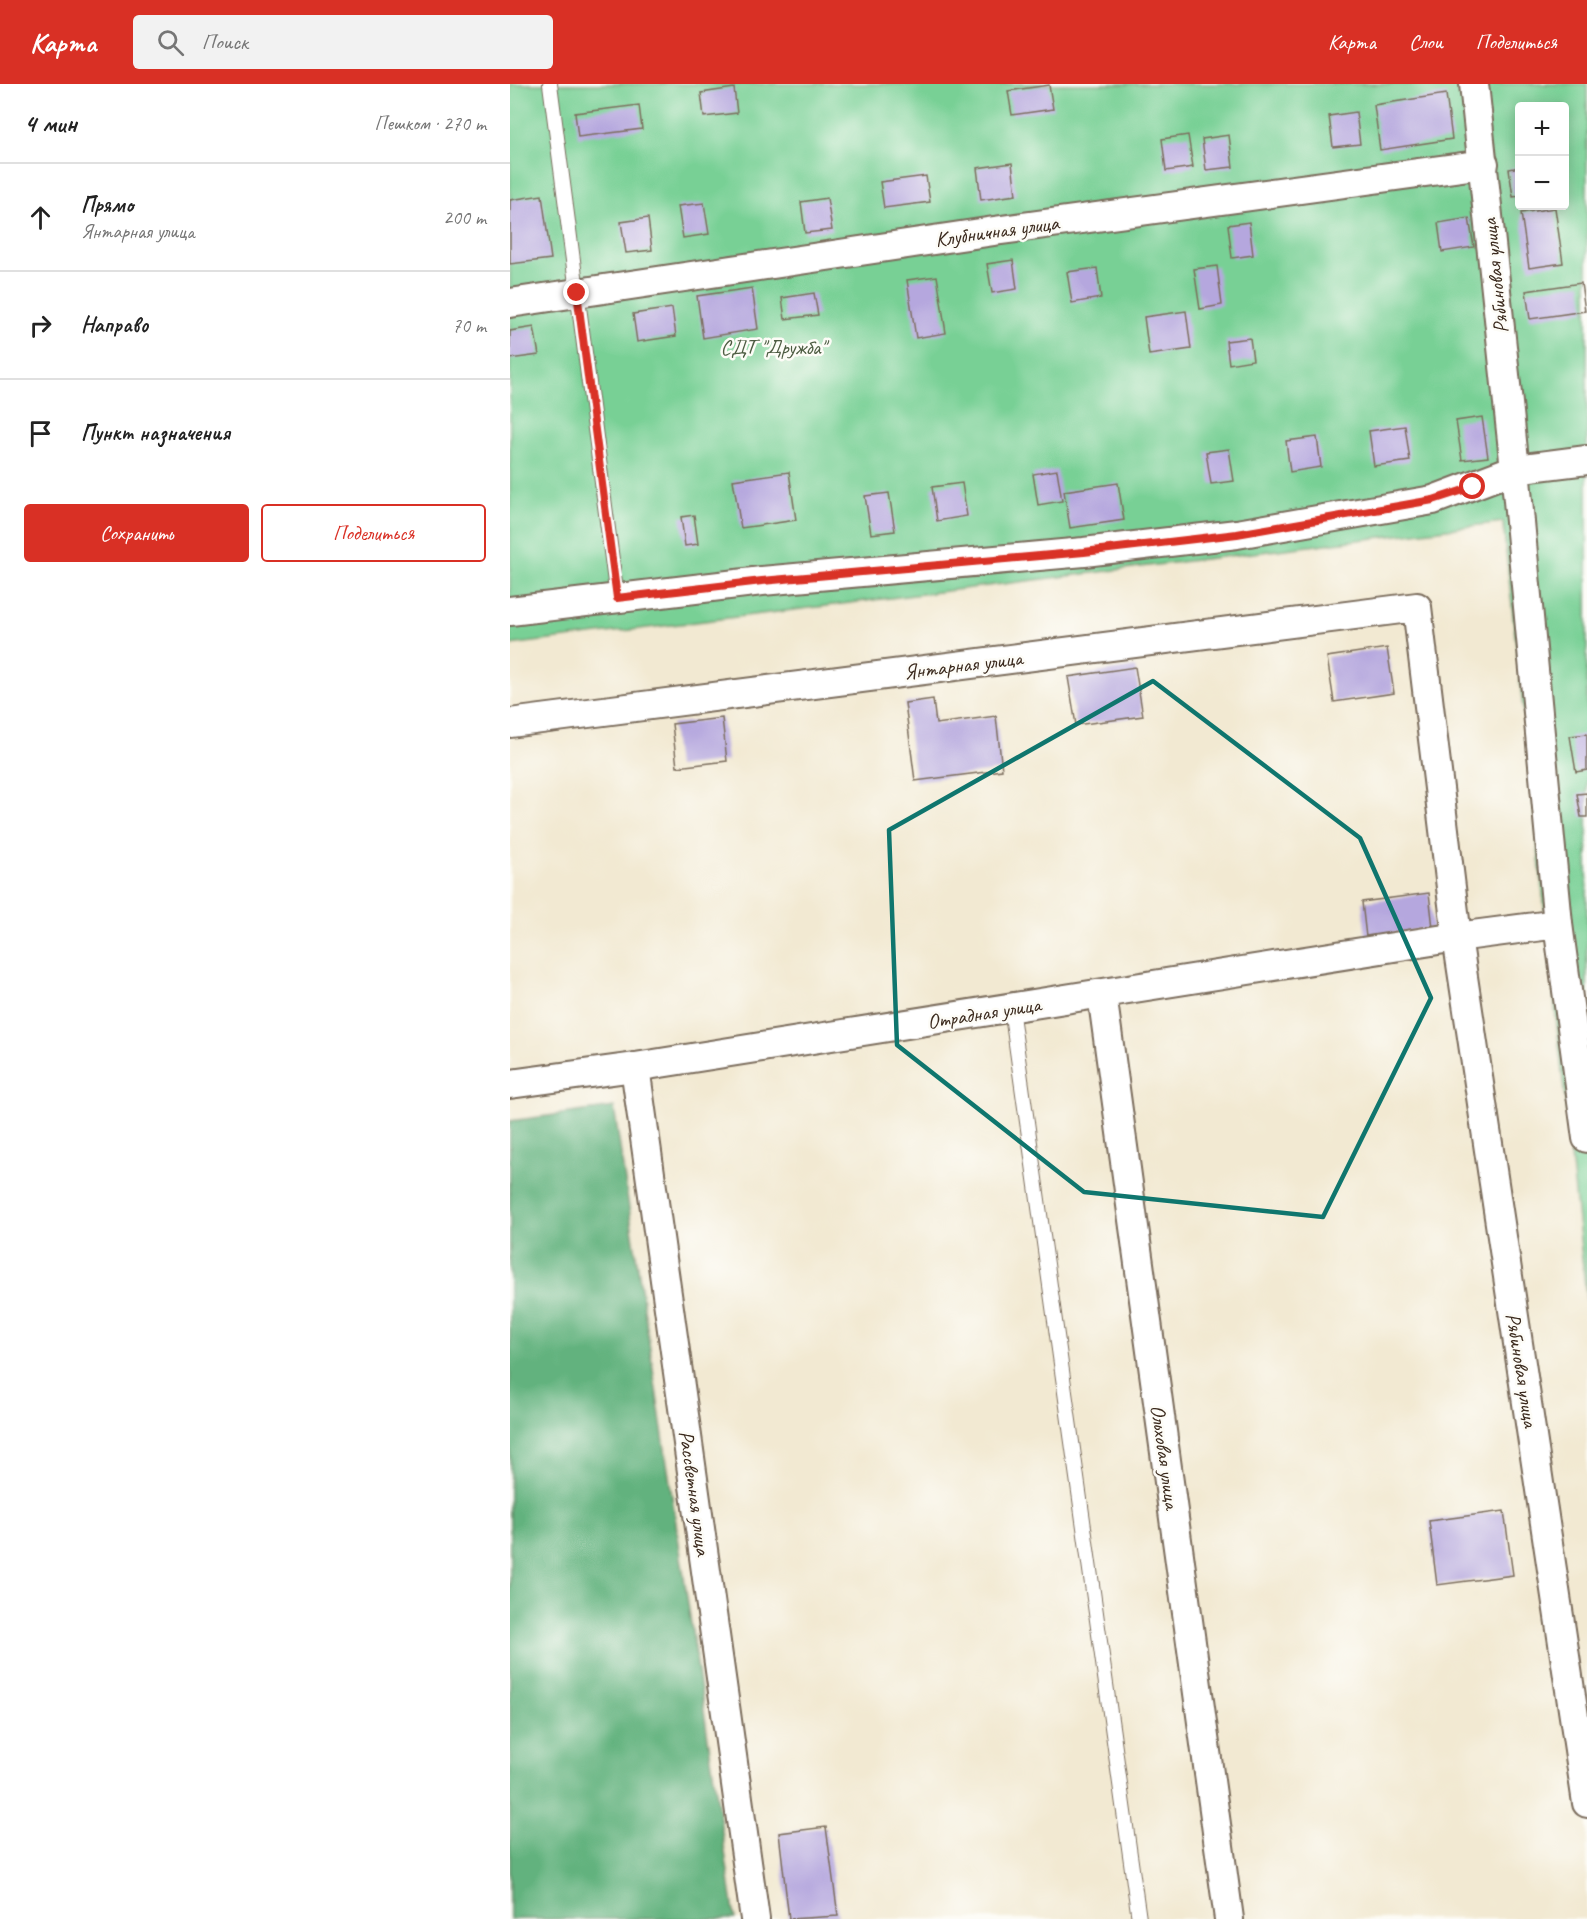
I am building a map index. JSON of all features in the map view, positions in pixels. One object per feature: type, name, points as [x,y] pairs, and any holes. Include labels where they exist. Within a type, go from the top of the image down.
[{"type":"street","name":"Рябиновая улица","points":[[1474,84],[1515,469],[1558,924],[1587,1138]]},
{"type":"street","name":"Клубничная улица","points":[[510,303],[994,231],[1484,164]]},
{"type":"street","points":[[510,611],[762,581],[1084,552],[1237,534],[1433,500],[1515,469],[1587,460]]},
{"type":"street","name":"Рябиновая улица","points":[[1417,607],[1457,937],[1587,1803]]},
{"type":"street","name":"Янтарная улица","points":[[510,723],[1417,607]]},
{"type":"street","name":"Отрадная улица","points":[[510,1084],[635,1067],[1457,937],[1558,924]]},
{"type":"street","name":"Ольховая улица","points":[[1102,994],[1228,1919]]},
{"type":"street","name":"Рассветная улица","points":[[635,1067],[755,1919]]},
{"type":"lane","points":[[550,84],[617,598]]},
{"type":"lane","points":[[1011,1008],[1139,1919]]},
{"type":"highlighted area","points":[[1153,681],[1360,838],[1431,998],[1323,1217],[1084,1192],[897,1045],[889,830]]},
{"type":"green space","name":"СДТ \"Дружба\"","points":[[510,84],[1587,84],[1587,1304],[1503,522],[510,645]]},
{"type":"green space","points":[[614,1107],[735,1919],[510,1919],[510,1121]]},
{"type":"building","points":[[1049,85],[1053,109],[1012,115],[1008,91]]},
{"type":"building","points":[[734,88],[737,113],[704,117],[701,93]]},
{"type":"building","points":[[1446,94],[1452,139],[1380,150],[1374,105]]},
{"type":"building","points":[[639,105],[642,129],[578,137],[575,113]]},
{"type":"building","points":[[1356,112],[1360,144],[1333,147],[1329,116]]},
{"type":"building","points":[[1188,135],[1193,167],[1166,171],[1162,139]]},
{"type":"building","points":[[1229,135],[1233,167],[1206,170],[1202,139]]},
{"type":"building","points":[[1012,163],[1016,195],[981,200],[977,168]]},
{"type":"building","points":[[1515,168],[1515,197],[1513,197],[1509,169]]},
{"type":"building","points":[[926,176],[930,202],[884,208],[880,182]]},
{"type":"building","points":[[542,195],[551,259],[510,264],[510,200]]},
{"type":"building","points":[[827,198],[832,230],[805,233],[801,202]]},
{"type":"building","points":[[704,203],[709,234],[683,238],[678,206]]},
{"type":"building","points":[[1555,210],[1563,263],[1529,268],[1521,213]]},
{"type":"building","points":[[648,218],[652,250],[626,253],[621,222]]},
{"type":"building","points":[[1469,218],[1474,247],[1442,252],[1438,223]]},
{"type":"building","points":[[1249,222],[1253,255],[1232,258],[1228,225]]},
{"type":"building","points":[[1013,260],[1017,289],[992,293],[987,264]]},
{"type":"building","points":[[1217,266],[1222,305],[1200,309],[1194,269]]},
{"type":"building","points":[[1097,268],[1101,298],[1072,303],[1067,272]]},
{"type":"building","points":[[937,276],[946,333],[916,338],[907,280]]},
{"type":"building","points":[[1581,283],[1585,311],[1530,319],[1526,291]]},
{"type":"building","points":[[752,288],[758,329],[703,338],[697,296]]},
{"type":"building","points":[[814,293],[818,315],[785,319],[782,298]]},
{"type":"building","points":[[672,308],[676,336],[637,342],[633,314]]},
{"type":"building","points":[[1186,311],[1191,349],[1149,355],[1144,317]]},
{"type":"building","points":[[534,327],[539,355],[510,359],[510,331]]},
{"type":"building","points":[[1250,338],[1253,360],[1229,364],[1226,341]]},
{"type":"building","points":[[1482,417],[1488,457],[1462,460],[1456,421]]},
{"type":"building","points":[[1405,426],[1410,461],[1374,466],[1369,431]]},
{"type":"building","points":[[1317,437],[1321,467],[1290,472],[1286,441]]},
{"type":"building","points":[[1229,449],[1234,481],[1211,484],[1206,452]]},
{"type":"building","points":[[1057,470],[1062,501],[1038,505],[1033,474]]},
{"type":"building","points":[[789,472],[796,520],[741,528],[733,480]]},
{"type":"building","points":[[962,483],[967,516],[937,521],[932,487]]},
{"type":"building","points":[[1118,483],[1124,520],[1070,528],[1064,491]]},
{"type":"building","points":[[889,493],[895,531],[871,534],[865,496]]},
{"type":"building","points":[[694,515],[698,544],[685,546],[681,517]]},
{"type":"building","points":[[1387,648],[1394,693],[1334,702],[1327,657]]},
{"type":"building","points":[[1135,667],[1143,716],[1076,725],[1068,677]]},
{"type":"building","points":[[933,699],[936,724],[996,716],[1002,770],[915,781],[905,703]]},
{"type":"building","points":[[722,718],[727,761],[677,767],[672,724]]},
{"type":"building","points":[[1587,734],[1587,770],[1576,772],[1570,736]]},
{"type":"building","points":[[1587,793],[1587,817],[1581,817],[1577,794]]},
{"type":"building","points":[[1429,893],[1433,928],[1366,937],[1362,902]]},
{"type":"building","points":[[1504,1511],[1513,1575],[1437,1585],[1429,1521]]},
{"type":"building","points":[[826,1827],[838,1916],[789,1919],[779,1833]]},
{"type":"route","points":[[577,293],[617,598],[762,581],[1084,552],[1237,534],[1433,500],[1473,487]]}]
